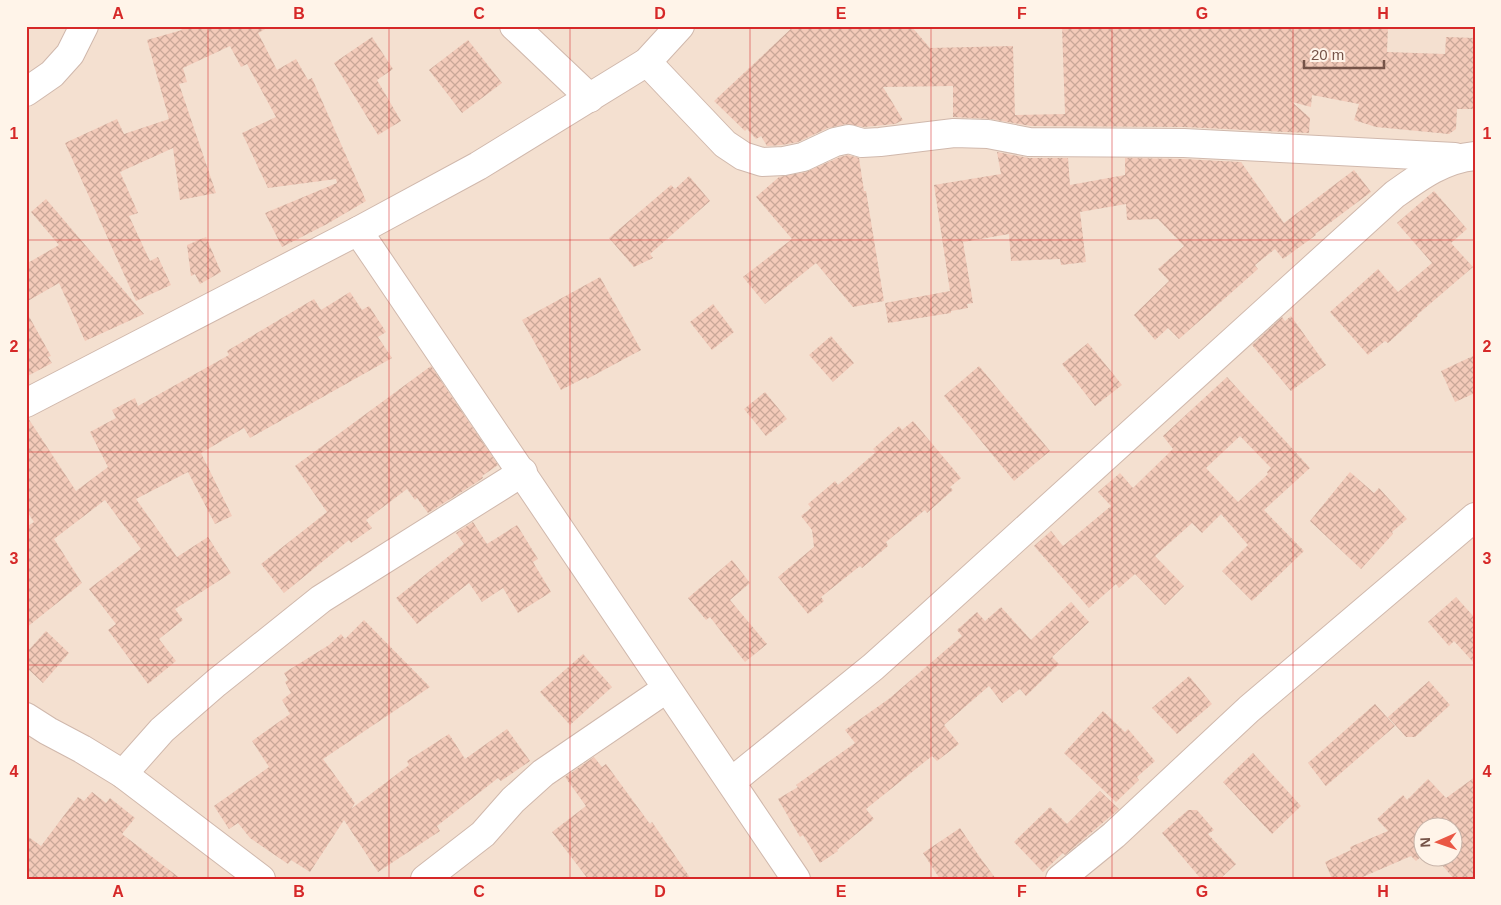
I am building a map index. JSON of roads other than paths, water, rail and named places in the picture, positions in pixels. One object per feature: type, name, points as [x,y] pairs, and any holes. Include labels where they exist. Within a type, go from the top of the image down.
[{"type":"street","points":[[26,92],[52,74],[70,54],[84,26]]},
{"type":"street","points":[[514,26],[590,98]]},
{"type":"street","points":[[26,403],[358,231],[478,166],[647,62],[680,26]]},
{"type":"street","points":[[647,62],[725,144],[743,156],[762,162],[784,161],[803,157],[835,142],[848,139],[862,143],[880,142],[954,133],[988,134],[1029,142],[1184,144],[1468,157]]},
{"type":"street","points":[[731,782],[873,667],[1394,195],[1425,172],[1468,157]]},
{"type":"street","points":[[358,231],[523,472],[666,689],[796,879]]},
{"type":"street","points":[[123,774],[162,730],[216,683],[321,599],[523,472]]},
{"type":"street","points":[[1060,879],[1114,835],[1249,709],[1475,517]]},
{"type":"street","points":[[425,879],[483,834],[513,800],[543,772],[666,689]]},
{"type":"street","points":[[26,717],[123,774],[261,879]]}]
